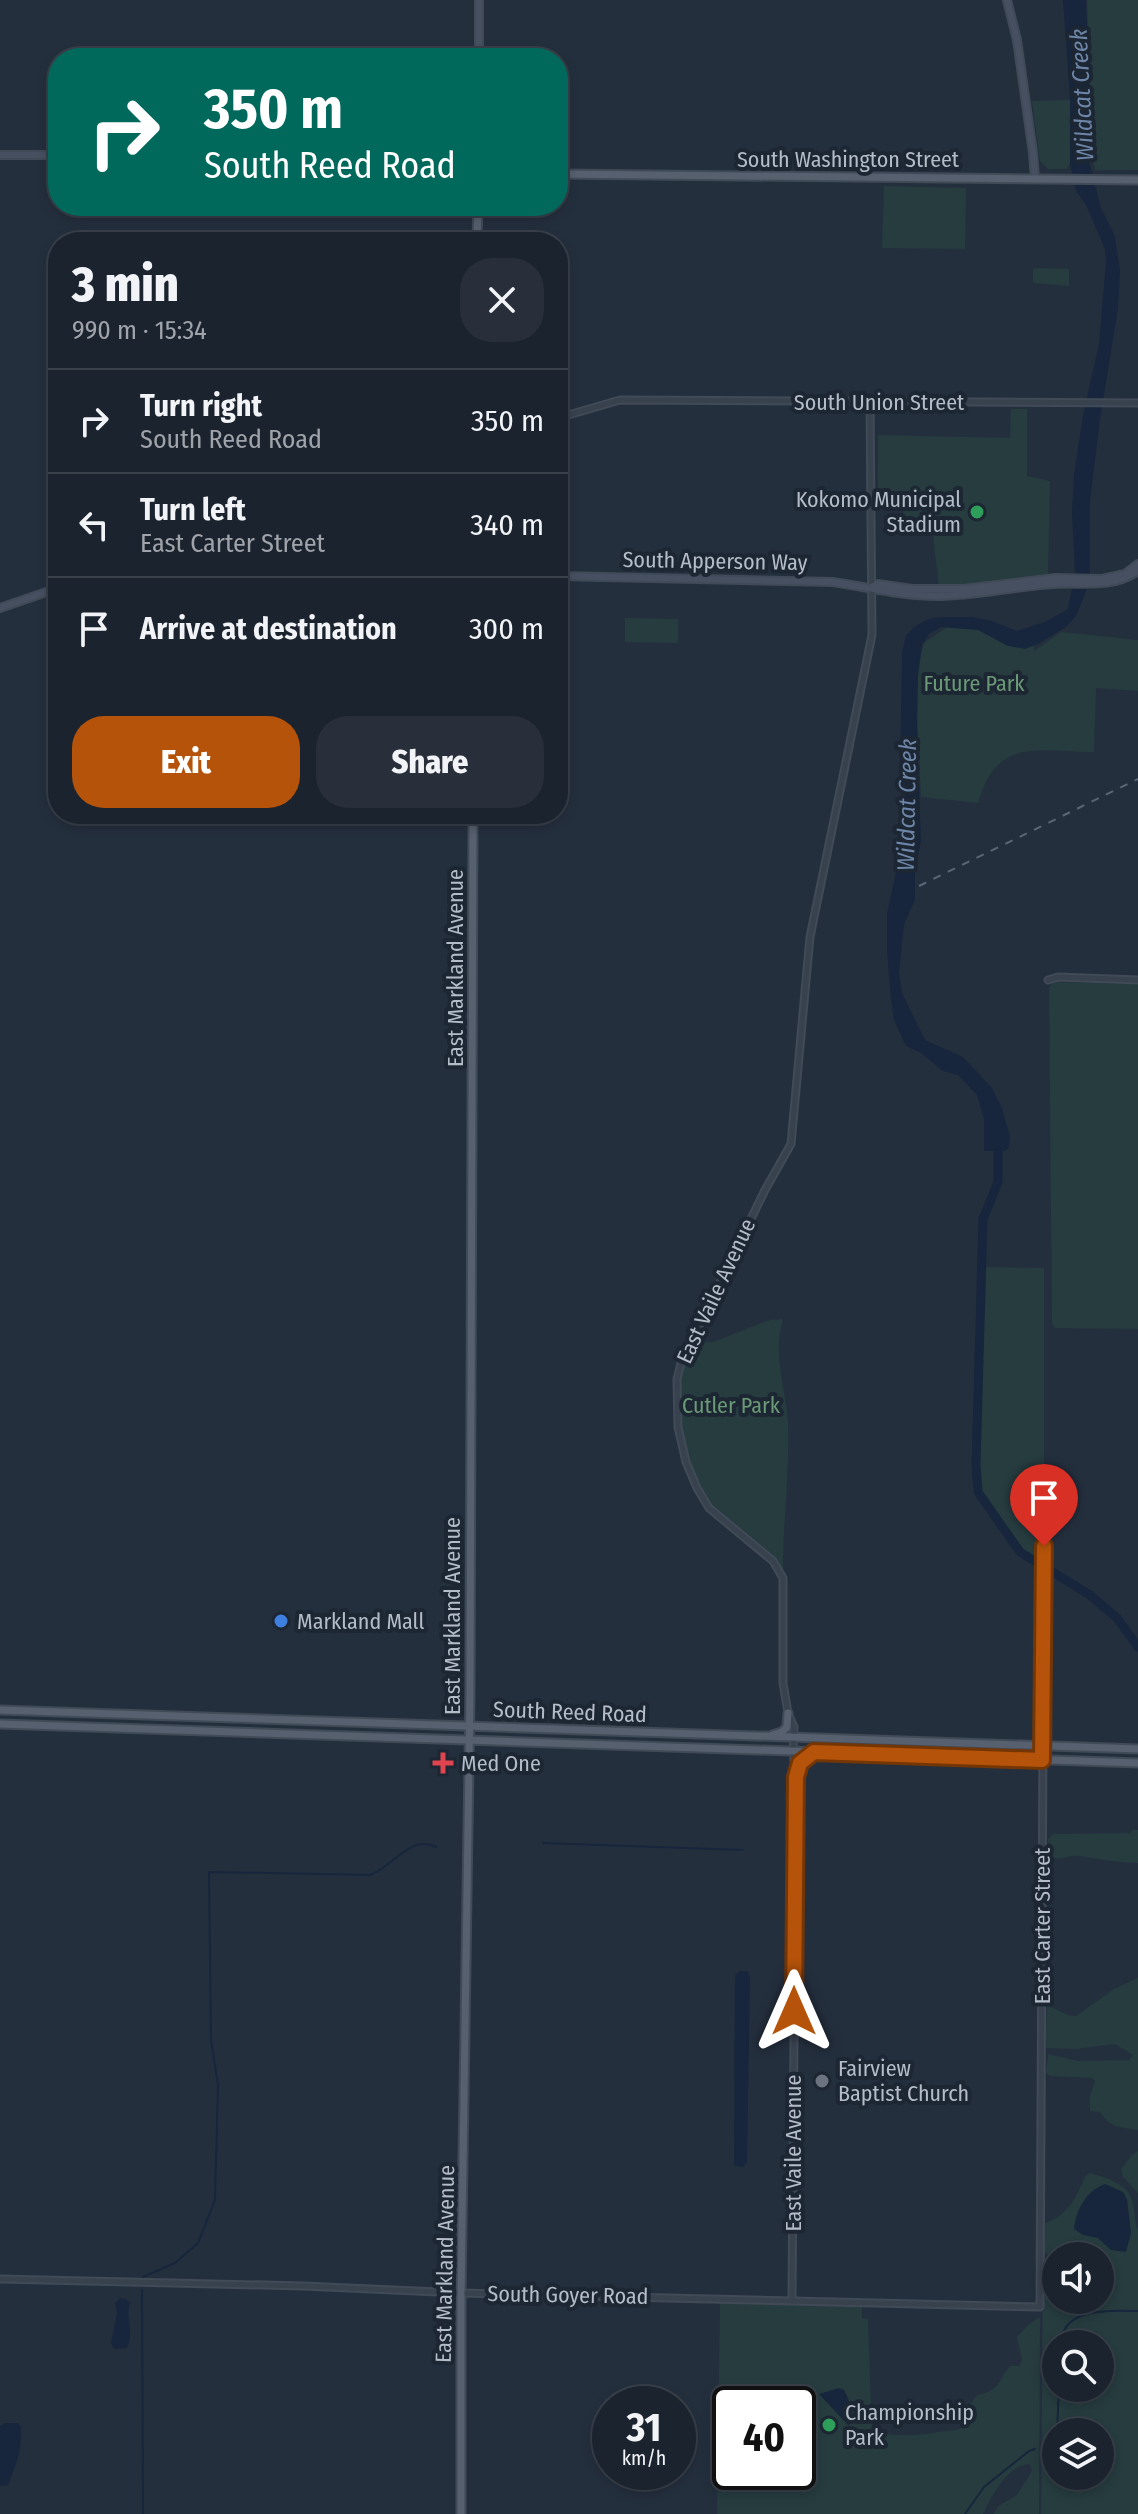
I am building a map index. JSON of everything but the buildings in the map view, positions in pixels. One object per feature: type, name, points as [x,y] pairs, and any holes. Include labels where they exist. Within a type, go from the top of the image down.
[{"type":"main road","points":[[479,0],[479,48]]},
{"type":"main road","points":[[1007,0],[1017,40],[1035,179]]},
{"type":"main road","points":[[0,155],[48,155]]},
{"type":"main road","name":"South Washington Street","points":[[568,174],[1138,180]]},
{"type":"main road","name":"South Apperson Way","points":[[1102,582],[1125,574],[1138,564]]},
{"type":"main road","name":"South Apperson Way","points":[[568,576],[833,582],[871,587],[878,584],[912,589],[964,589],[1057,581],[1121,581],[1138,571]]},
{"type":"main road","points":[[0,608],[48,591]]},
{"type":"main road","name":"East Markland Avenue","points":[[461,2514],[469,1740],[473,824]]},
{"type":"main road","name":"South Reed Road","points":[[0,1710],[1138,1749]]},
{"type":"main road","points":[[766,1737],[787,1727],[788,1713]]},
{"type":"main road","name":"South Reed Road","points":[[0,1724],[1138,1763]]},
{"type":"main road","points":[[796,1777],[800,1763],[814,1752]]},
{"type":"street","name":"South Union Street","points":[[568,415],[620,400],[1138,403]]},
{"type":"street","name":"East Vaile Avenue","points":[[792,2300],[796,1777],[794,1727],[788,1713],[783,1683],[783,1578],[768,1555],[709,1508],[697,1488],[681,1441],[676,1414],[677,1379],[686,1353],[745,1231],[791,1144],[810,937],[872,635],[870,401]]},
{"type":"street","points":[[1048,980],[1058,977],[1138,980]]},
{"type":"street","name":"East Carter Street","points":[[1040,2307],[1044,1546]]},
{"type":"street","name":"South Goyer Road","points":[[0,2279],[1040,2307]]},
{"type":"green space","points":[[1087,0],[1138,0],[1138,170],[1095,170]]},
{"type":"green space","points":[[1070,100],[1070,163],[1067,169],[1048,169],[1040,161],[1032,101]]},
{"type":"green space","points":[[884,186],[966,188],[965,249],[882,248]]},
{"type":"green space","points":[[1033,268],[1069,269],[1069,286],[1033,283]]},
{"type":"green space","name":"Kokomo Municipal Stadium","points":[[1011,409],[1027,409],[1027,476],[1050,481],[1048,574],[939,586],[932,527],[903,527],[904,498],[878,497],[878,435],[1010,438]]},
{"type":"green space","points":[[625,618],[678,619],[678,643],[625,642]]},
{"type":"green space","name":"Future Park","points":[[953,623],[1033,639],[1034,651],[1061,632],[1138,640],[1138,691],[1096,688],[1094,752],[1038,750],[1008,757],[996,767],[986,782],[978,803],[921,797],[915,678],[924,643]]},
{"type":"green space","points":[[1054,982],[1138,984],[1138,1329],[1055,1328],[1052,1323],[1049,989]]},
{"type":"green space","points":[[981,1267],[1044,1268],[1044,1567],[1020,1552],[978,1492]]},
{"type":"green space","name":"Cutler Park","points":[[783,1319],[779,1358],[787,1410],[788,1442],[783,1578],[779,1567],[718,1516],[702,1498],[681,1441],[677,1379],[691,1342],[713,1342],[770,1320]]},
{"type":"green space","points":[[1138,1830],[1138,1863],[1049,1856],[1048,1839],[1053,1834],[1131,1833]]},
{"type":"green space","points":[[1138,1978],[1138,2130],[1116,2126],[1100,2112],[1090,2111],[1090,2096],[1095,2081],[1092,2078],[1050,2076],[1046,2073],[1048,2054],[1078,2061],[1129,2060],[1133,2055],[1115,2044],[1076,2049],[1045,2048],[1047,2005],[1076,2016],[1114,1989]]},
{"type":"green space","points":[[1138,2151],[1138,2193],[1123,2177],[1121,2169]]},
{"type":"green space","points":[[1089,2173],[1116,2182],[1127,2191],[1133,2203],[1138,2230],[1138,2514],[1041,2514],[1042,2394],[1042,2402],[1114,2402],[1114,2330],[1043,2330],[1043,2314],[1114,2314],[1114,2242],[1044,2242],[1045,2223],[1060,2216]]},
{"type":"green space","name":"Championship Park","points":[[720,2299],[862,2301],[862,2318],[868,2319],[872,2433],[894,2435],[924,2434],[964,2426],[969,2406],[977,2395],[995,2388],[1010,2366],[1019,2366],[1022,2361],[1017,2337],[1040,2317],[1039,2514],[994,2514],[997,2507],[1017,2495],[1032,2471],[1030,2464],[1022,2465],[1008,2475],[983,2514],[717,2514],[717,2490],[816,2490],[816,2386],[719,2386]]},
{"type":"water","points":[[1063,0],[1086,0],[1089,161],[1101,208],[1115,236],[1120,271],[1118,309],[1090,502],[1087,589],[1076,616],[1066,627],[1025,649],[1008,646],[978,630],[941,627],[929,634],[922,645],[918,676],[921,841],[915,871],[915,900],[904,924],[899,973],[902,993],[925,1040],[963,1057],[992,1088],[1002,1108],[1010,1137],[1009,1147],[1005,1151],[984,1151],[984,1119],[977,1095],[958,1075],[943,1071],[921,1053],[906,1046],[894,1020],[887,951],[887,913],[903,841],[900,774],[902,652],[906,636],[926,620],[972,617],[1017,631],[1047,621],[1068,609],[1075,573],[1074,474],[1099,344],[1106,261],[1105,249],[1086,205],[1076,191],[1070,163],[1070,100]]},
{"type":"water","points":[[739,1971],[747,1971],[750,1976],[747,2162],[743,2167],[734,2163],[735,1976]]},
{"type":"water","points":[[1105,2184],[1123,2192],[1127,2199],[1131,2233],[1126,2252],[1114,2250],[1114,2242],[1102,2242],[1074,2229],[1083,2202]]},
{"type":"water","points":[[120,2298],[130,2303],[130,2337],[127,2348],[114,2349],[111,2343],[117,2313],[115,2303]]},
{"type":"water","points":[[839,2388],[844,2390],[850,2403],[849,2426],[819,2394]]},
{"type":"water","points":[[5,2423],[21,2426],[21,2443],[8,2485],[0,2486],[0,2426]]},
{"type":"waterway","name":"Wildcat Creek","points":[[998,1141],[998,1182],[983,1219],[976,1465],[978,1492],[1020,1552],[1090,1595],[1117,1618],[1138,1647]]},
{"type":"waterway","points":[[543,1843],[743,1850]]},
{"type":"waterway","points":[[143,2277],[175,2263],[198,2243],[215,2200],[218,2085],[211,2040],[209,1872],[370,1875],[410,1848],[427,1844],[436,1847]]},
{"type":"waterway","points":[[142,2290],[143,2514]]},
{"type":"waterway","points":[[1065,2330],[1070,2323],[1090,2313],[1138,2311]]},
{"type":"waterway","points":[[1058,2402],[1058,2418]]},
{"type":"waterway","points":[[965,2514],[984,2487],[1035,2449]]},
{"type":"railway","points":[[919,886],[1138,779]]},
{"type":"place","name":"Kokomo Municipal Stadium","points":[[977,512]]},
{"type":"place","name":"Markland Mall","points":[[281,1621]]},
{"type":"place","name":"Med One","points":[[443,1763]]},
{"type":"place","name":"Fairview Baptist Church","points":[[822,2081]]},
{"type":"place","name":"Championship Park","points":[[829,2425]]},
{"type":"route","points":[[794,2011],[796,1777],[800,1763],[814,1752],[1042,1760],[1044,1546]]}]
